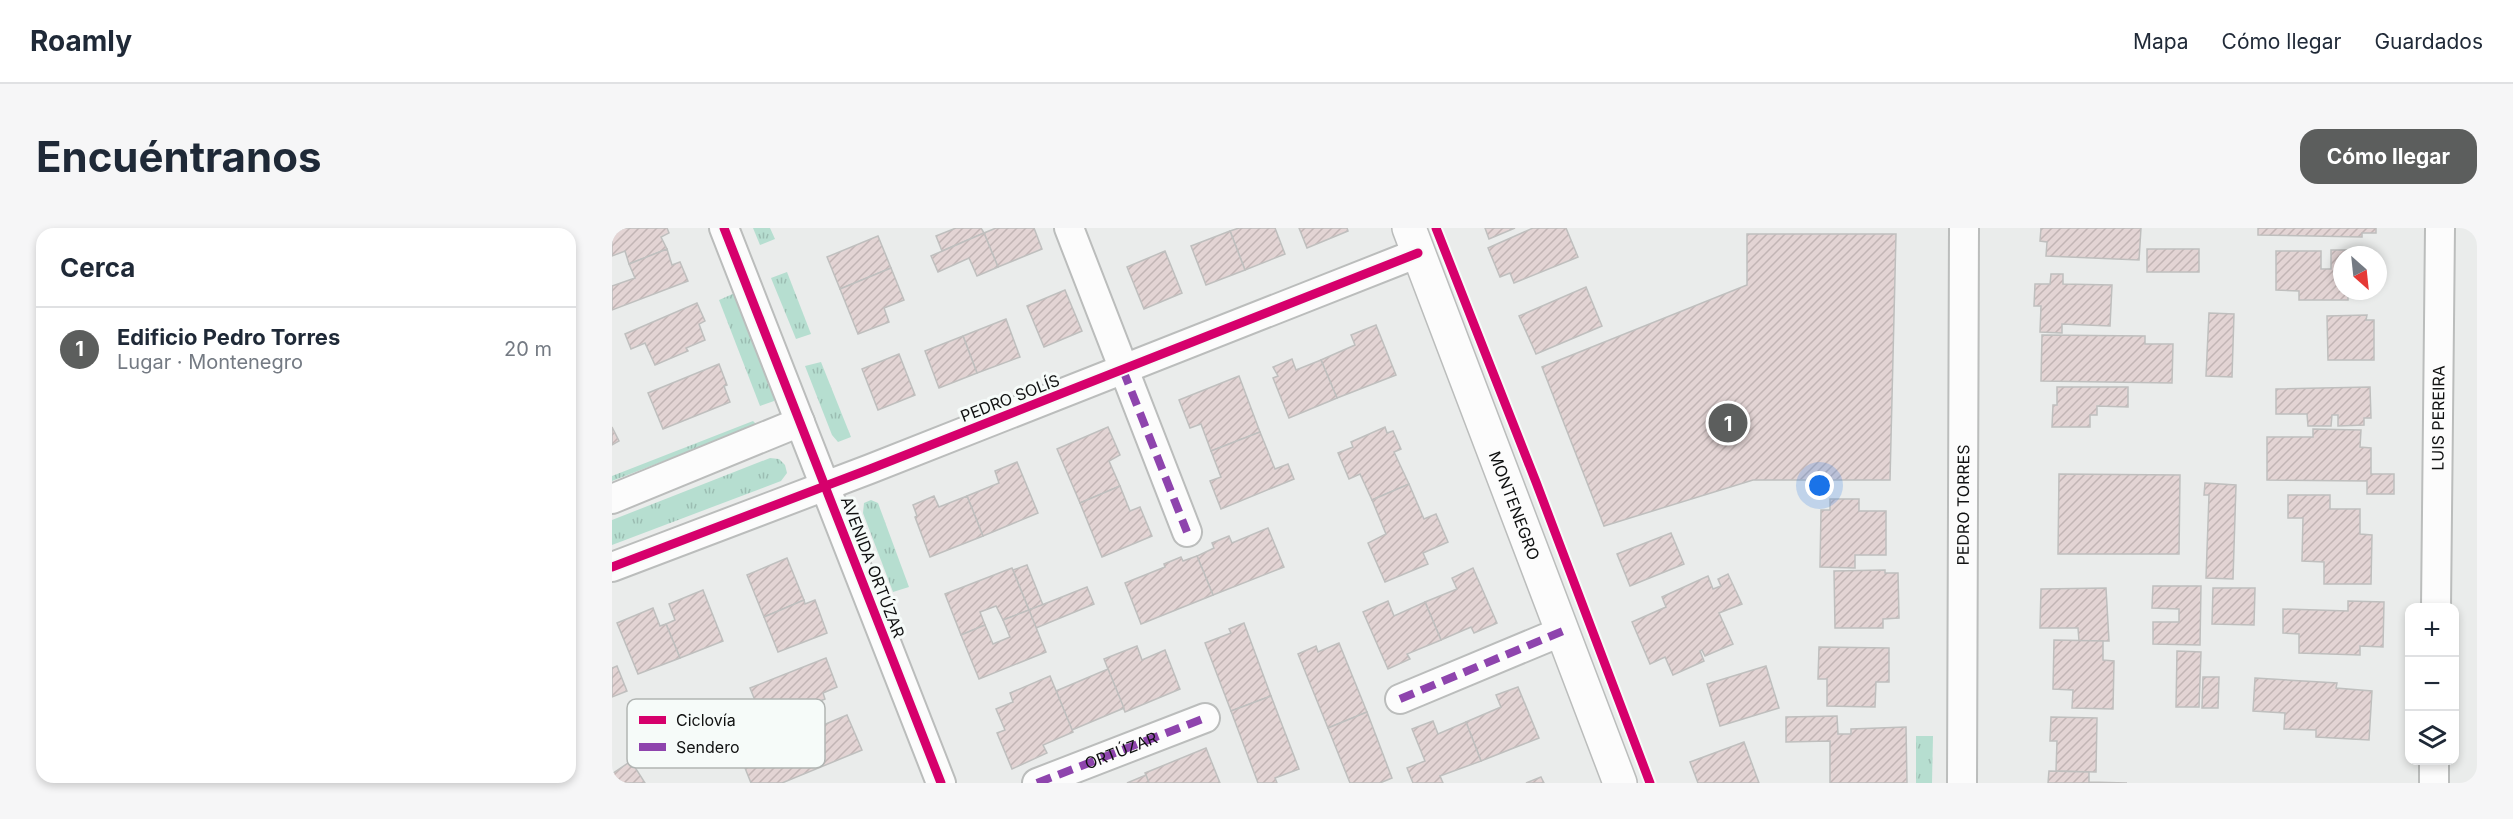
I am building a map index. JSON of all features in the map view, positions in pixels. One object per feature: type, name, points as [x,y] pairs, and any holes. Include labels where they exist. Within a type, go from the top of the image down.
[{"type":"street","name":"AVENIDA ORTÚZAR","points":[[724,228],[941,783]]},
{"type":"street","points":[[1069,228],[1187,532]]},
{"type":"street","name":"PEDRO TORRES","points":[[1962,783],[1964,228]]},
{"type":"street","name":"LUIS PEREIRA","points":[[2436,603],[2440,228]]},
{"type":"street","name":"PEDRO SOLÍS","points":[[612,567],[1123,370],[1413,240]]},
{"type":"street","name":"MONTENEGRO","points":[[1413,240],[1620,783]]},
{"type":"street","points":[[612,499],[800,422]]},
{"type":"street","points":[[1400,699],[1563,631]]},
{"type":"street","name":"ORTÚZAR","points":[[1037,783],[1205,717]]},
{"type":"street","points":[[2434,765],[2434,783]]},
{"type":"green space","points":[[753,228],[770,228],[775,239],[760,245]]},
{"type":"green space","points":[[787,272],[811,334],[796,339],[771,278]]},
{"type":"green space","points":[[735,293],[774,393],[774,401],[760,406],[719,300]]},
{"type":"green space","points":[[821,362],[851,437],[838,442],[832,435],[805,366]]},
{"type":"green space","points":[[753,421],[757,425],[612,481],[612,476]]},
{"type":"green space","points":[[770,458],[779,459],[785,465],[787,473],[781,481],[612,545],[612,520]]},
{"type":"green space","points":[[871,500],[878,503],[909,587],[893,592],[863,513],[864,503]]},
{"type":"green space","points":[[1916,736],[1933,736],[1932,783],[1916,783]]},
{"type":"building","points":[[624,228],[667,228],[669,233],[661,237],[667,249],[629,264],[625,251],[612,256],[612,233]]},
{"type":"building","points":[[956,228],[981,228],[984,233],[942,251],[936,236]]},
{"type":"building","points":[[996,228],[1034,228],[1042,249],[998,267],[984,233]]},
{"type":"building","points":[[1239,228],[1275,228],[1285,254],[1245,270],[1230,231]]},
{"type":"building","points":[[1299,228],[1347,228],[1348,231],[1307,248]]},
{"type":"building","points":[[1485,228],[1515,228],[1489,239]]},
{"type":"building","points":[[1533,228],[1566,228],[1578,257],[1514,283],[1510,273],[1500,277],[1488,248]]},
{"type":"building","points":[[2041,228],[2141,228],[2139,260],[2046,256],[2047,242],[2040,241]]},
{"type":"building","points":[[2258,228],[2376,228],[2376,233],[2362,233],[2362,237],[2258,235]]},
{"type":"building","points":[[1230,231],[1245,270],[1206,285],[1191,246]]},
{"type":"building","points":[[984,233],[998,267],[977,276],[969,258],[938,272],[931,256]]},
{"type":"building","points":[[1747,234],[1896,234],[1890,480],[1753,480],[1604,526],[1542,367],[1747,285]]},
{"type":"building","points":[[878,236],[891,268],[840,289],[827,257]]},
{"type":"building","points":[[667,249],[672,265],[680,262],[688,281],[612,310],[612,286],[635,278],[629,264]]},
{"type":"building","points":[[2147,249],[2199,249],[2199,272],[2147,272]]},
{"type":"building","points":[[2331,250],[2333,250],[2333,300],[2299,300],[2299,291],[2276,290],[2276,251],[2321,251],[2321,269],[2331,269]]},
{"type":"building","points":[[1165,251],[1182,293],[1144,309],[1127,267]]},
{"type":"building","points":[[891,268],[904,300],[884,308],[889,322],[858,334],[840,289]]},
{"type":"building","points":[[2051,274],[2063,274],[2063,284],[2112,285],[2110,326],[2062,324],[2062,333],[2040,332],[2041,306],[2034,306],[2035,284],[2050,284]]},
{"type":"building","points":[[1586,287],[1602,326],[1536,354],[1519,316]]},
{"type":"building","points":[[1065,290],[1082,331],[1044,347],[1027,306]]},
{"type":"building","points":[[697,303],[705,321],[699,324],[705,340],[686,348],[688,351],[655,365],[645,343],[631,349],[625,334]]},
{"type":"building","points":[[2209,313],[2234,314],[2232,377],[2206,376]]},
{"type":"building","points":[[2367,315],[2366,320],[2374,320],[2374,360],[2328,360],[2327,316]]},
{"type":"building","points":[[1006,319],[1020,357],[977,373],[963,336]]},
{"type":"building","points":[[1376,325],[1396,375],[1337,398],[1321,360],[1355,345],[1351,335]]},
{"type":"building","points":[[2042,335],[2145,336],[2145,344],[2173,344],[2172,383],[2041,381]]},
{"type":"building","points":[[963,336],[977,373],[939,388],[925,351]]},
{"type":"building","points":[[899,354],[915,395],[878,410],[862,369]]},
{"type":"building","points":[[1292,359],[1296,370],[1321,360],[1337,398],[1289,418],[1273,378],[1278,376],[1273,367]]},
{"type":"building","points":[[719,364],[727,385],[724,386],[730,402],[663,429],[648,393]]},
{"type":"building","points":[[1239,376],[1260,432],[1211,451],[1201,424],[1190,428],[1179,400]]},
{"type":"building","points":[[2057,387],[2128,387],[2128,407],[2097,406],[2097,415],[2090,415],[2090,427],[2052,427],[2053,405],[2057,405]]},
{"type":"building","points":[[2370,387],[2371,418],[2364,418],[2364,425],[2338,426],[2338,415],[2332,415],[2331,426],[2308,426],[2307,414],[2276,414],[2276,389]]},
{"type":"building","points":[[612,427],[619,441],[612,445]]},
{"type":"building","points":[[1108,427],[1120,455],[1109,461],[1120,486],[1080,503],[1057,449]]},
{"type":"building","points":[[1385,427],[1387,433],[1393,431],[1401,449],[1394,452],[1409,484],[1372,500],[1360,474],[1349,479],[1338,453],[1353,447],[1351,442]]},
{"type":"building","points":[[2313,429],[2361,430],[2360,447],[2371,448],[2371,474],[2394,474],[2394,494],[2367,494],[2367,481],[2267,480],[2267,437],[2313,437]]},
{"type":"building","points":[[1260,432],[1275,469],[1288,464],[1294,479],[1221,509],[1210,481],[1221,477],[1211,451]]},
{"type":"building","points":[[1017,462],[1038,513],[983,536],[967,496],[999,483],[995,471]]},
{"type":"building","points":[[2059,474],[2180,475],[2179,554],[2058,554]]},
{"type":"building","points":[[2205,483],[2236,485],[2233,579],[2206,578],[2209,495],[2204,495]]},
{"type":"building","points":[[1409,484],[1424,519],[1436,514],[1448,542],[1423,553],[1428,564],[1385,582],[1368,543],[1386,534],[1372,500]]},
{"type":"building","points":[[1120,486],[1130,511],[1140,507],[1152,536],[1102,557],[1080,503]]},
{"type":"building","points":[[2288,495],[2330,495],[2330,509],[2360,509],[2360,534],[2372,535],[2371,584],[2324,584],[2324,562],[2302,561],[2303,518],[2288,518]]},
{"type":"building","points":[[934,496],[939,507],[967,496],[983,536],[930,557],[915,517],[917,516],[913,505]]},
{"type":"building","points":[[1830,499],[1859,499],[1859,511],[1886,511],[1886,555],[1855,555],[1855,568],[1820,567],[1821,510],[1830,510]]},
{"type":"building","points":[[1268,528],[1284,567],[1213,595],[1197,556],[1214,548],[1212,543],[1229,536],[1232,543]]},
{"type":"building","points":[[1671,533],[1684,564],[1630,586],[1617,554]]},
{"type":"building","points":[[1197,556],[1213,595],[1141,624],[1125,583],[1165,567],[1164,564],[1181,557],[1183,561]]},
{"type":"building","points":[[787,558],[804,600],[764,617],[747,575]]},
{"type":"building","points":[[1027,565],[1043,605],[1029,610],[1013,570]]},
{"type":"building","points":[[1012,568],[1029,610],[1003,620],[996,606],[980,612],[985,625],[961,635],[945,594]]},
{"type":"building","points":[[1473,568],[1497,623],[1474,633],[1471,627],[1441,640],[1425,602],[1457,589],[1452,578]]},
{"type":"building","points":[[1885,570],[1885,573],[1898,573],[1899,618],[1883,619],[1883,628],[1835,628],[1834,571]]},
{"type":"building","points":[[1728,574],[1742,604],[1719,613],[1733,644],[1705,656],[1702,650],[1700,651],[1704,661],[1673,675],[1665,657],[1650,664],[1632,622],[1666,607],[1662,597],[1708,576],[1713,589],[1721,586],[1718,579]]},
{"type":"building","points":[[2153,586],[2201,586],[2200,645],[2153,644],[2153,622],[2179,622],[2179,609],[2152,608]]},
{"type":"building","points":[[1087,587],[1094,604],[1036,628],[1029,610]]},
{"type":"building","points":[[2106,588],[2109,641],[2079,641],[2078,628],[2040,628],[2041,589]]},
{"type":"building","points":[[2213,588],[2255,588],[2254,625],[2212,624]]},
{"type":"building","points":[[703,590],[723,641],[680,658],[666,624],[675,620],[669,604]]},
{"type":"building","points":[[804,600],[805,604],[815,600],[827,633],[778,652],[764,617]]},
{"type":"building","points":[[1388,601],[1394,616],[1425,602],[1441,640],[1407,654],[1410,659],[1388,669],[1363,612]]},
{"type":"building","points":[[2348,601],[2384,602],[2383,647],[2360,646],[2360,655],[2299,653],[2299,634],[2283,633],[2283,609],[2348,611]]},
{"type":"building","points":[[653,608],[660,626],[666,624],[680,658],[638,674],[617,623]]},
{"type":"building","points":[[1029,610],[1046,652],[979,679],[961,635],[985,625],[993,644],[1010,637],[1003,620]]},
{"type":"building","points":[[1244,623],[1271,696],[1231,711],[1205,643],[1231,633],[1229,629]]},
{"type":"building","points":[[2054,640],[2103,641],[2103,660],[2114,661],[2113,709],[2072,708],[2073,690],[2053,689]]},
{"type":"building","points":[[1339,643],[1367,712],[1328,728],[1298,654],[1316,646],[1318,652]]},
{"type":"building","points":[[1137,646],[1142,660],[1165,650],[1180,689],[1125,712],[1104,659]]},
{"type":"building","points":[[1819,647],[1889,648],[1889,682],[1876,682],[1875,707],[1827,706],[1827,679],[1818,679]]},
{"type":"building","points":[[2177,651],[2201,652],[2199,707],[2176,707]]},
{"type":"building","points":[[826,658],[837,687],[823,693],[825,699],[754,699],[750,688]]},
{"type":"building","points":[[617,666],[627,691],[612,697],[612,668]]},
{"type":"building","points":[[1766,666],[1779,708],[1720,726],[1707,684]]},
{"type":"building","points":[[1108,669],[1124,708],[1072,730],[1056,691]]},
{"type":"building","points":[[1050,676],[1073,732],[1043,745],[1047,753],[1012,769],[997,733],[1005,730],[996,709],[1013,702],[1010,693]]},
{"type":"building","points":[[2203,677],[2219,677],[2218,708],[2202,708]]},
{"type":"building","points":[[2255,678],[2337,683],[2336,688],[2372,691],[2369,740],[2316,737],[2316,730],[2284,729],[2285,713],[2253,711]]},
{"type":"building","points":[[1518,687],[1539,738],[1481,761],[1466,722],[1501,707],[1496,695]]},
{"type":"building","points":[[1271,696],[1299,769],[1275,778],[1277,783],[1258,783],[1231,711]]},
{"type":"building","points":[[1367,712],[1392,778],[1380,783],[1350,783],[1328,728]]},
{"type":"building","points":[[847,715],[862,750],[825,765],[825,724]]},
{"type":"building","points":[[1837,716],[1838,734],[1851,734],[1851,729],[1906,727],[1907,783],[1830,783],[1830,741],[1786,742],[1786,717]]},
{"type":"building","points":[[2051,717],[2097,718],[2096,772],[2056,771],[2057,741],[2050,741]]},
{"type":"building","points":[[1433,721],[1438,734],[1466,722],[1481,761],[1440,776],[1443,783],[1413,783],[1407,768],[1425,761],[1412,729]]},
{"type":"building","points":[[1744,742],[1759,783],[1698,783],[1690,762]]},
{"type":"building","points":[[1206,748],[1220,783],[1149,783],[1145,773]]},
{"type":"building","points":[[627,764],[627,768],[635,768],[645,783],[612,783],[612,774]]},
{"type":"building","points":[[745,768],[818,768],[782,783],[751,783]]},
{"type":"building","points":[[2049,771],[2089,772],[2089,782],[2127,783],[2048,783]]},
{"type":"building","points":[[1146,775],[1149,783],[1127,783]]},
{"type":"building","points":[[1541,777],[1544,783],[1526,783]]},
{"type":"marked path","points":[[1123,370],[1187,532]]},
{"type":"marked path","points":[[1400,699],[1563,631]]},
{"type":"marked path","points":[[1037,783],[1205,718]]},
{"type":"cycle path","points":[[724,228],[941,783]]},
{"type":"cycle path","points":[[1436,228],[1536,482],[1650,783]]},
{"type":"cycle path","points":[[612,567],[870,469],[1418,253]]},
{"type":"place","name":"Edificio Pedro Torres","points":[[1728,423]]}]
